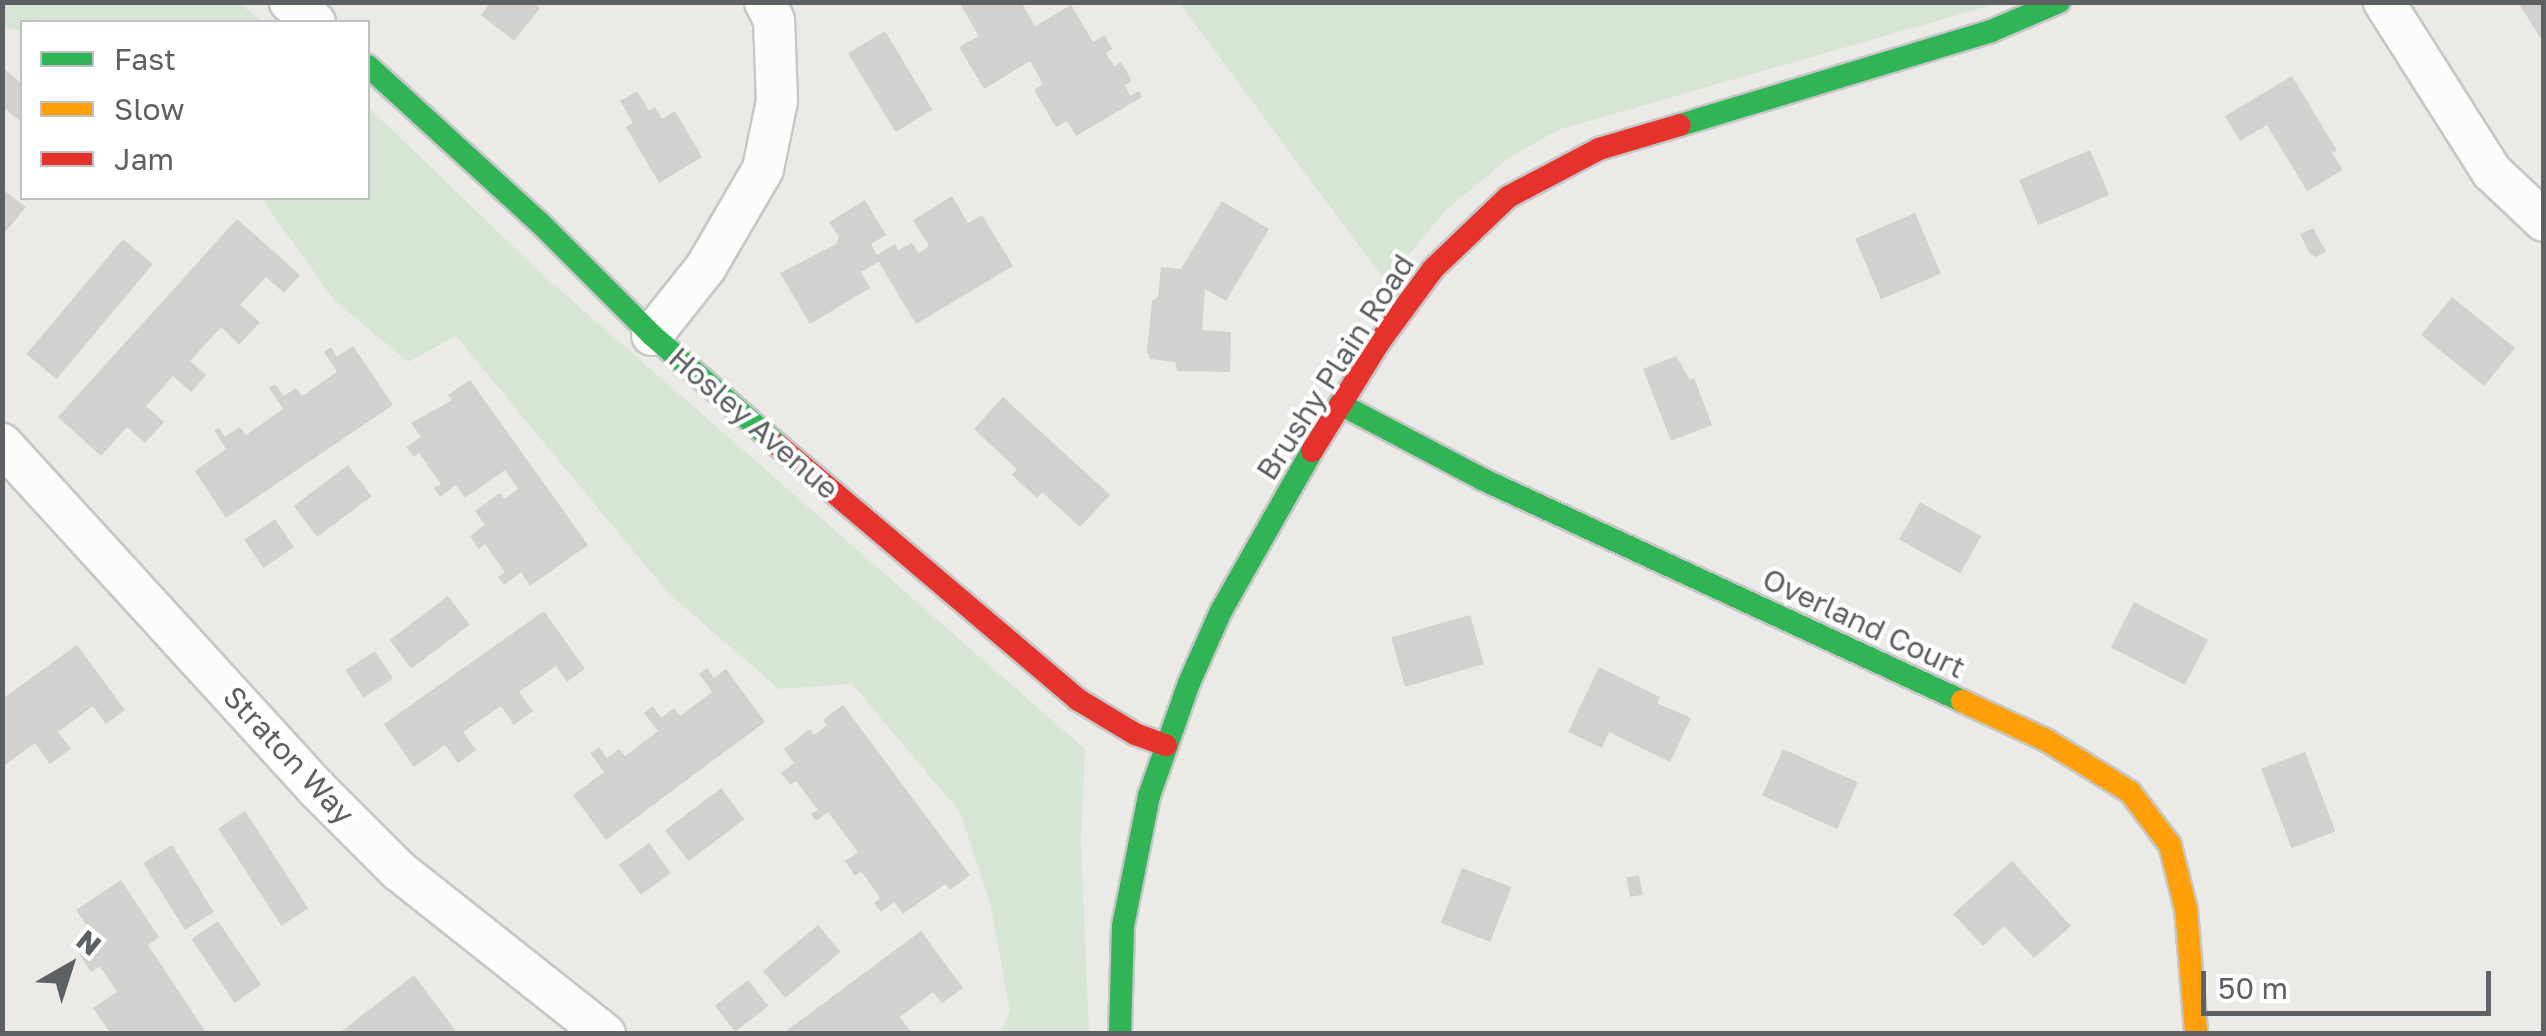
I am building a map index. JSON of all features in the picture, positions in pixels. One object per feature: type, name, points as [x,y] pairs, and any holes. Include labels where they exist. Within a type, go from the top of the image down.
[{"type":"street","points":[[290,2],[312,20]]},
{"type":"street","points":[[652,335],[706,266],[763,169],[777,101],[774,20],[765,2]]},
{"type":"street","name":"Brushy Plain Road","points":[[1120,1034],[1123,926],[1134,854],[1166,745],[1222,611],[1340,404],[1433,269],[1477,223],[1532,182],[1599,149],[1991,32],[2059,2]]},
{"type":"street","points":[[2384,2],[2492,172],[2544,220]]},
{"type":"street","name":"Hosley Avenue","points":[[370,68],[526,210],[652,335],[1077,699],[1107,720],[1166,745]]},
{"type":"street","name":"Overland Court","points":[[1340,404],[1482,479],[2046,740],[2130,792],[2170,845],[2186,908],[2196,1032]]},
{"type":"street","name":"Straton Way","points":[[2,444],[317,788],[398,870],[605,1034]]},
{"type":"green space","points":[[3,2],[239,3],[260,20],[20,20],[20,31],[3,28]]},
{"type":"green space","points":[[1179,3],[1999,3],[1558,130],[1510,157],[1445,211],[1386,282]]},
{"type":"green space","points":[[370,109],[544,276],[1085,749],[1081,841],[1089,1033],[1000,1033],[1010,1011],[990,903],[960,812],[852,684],[779,689],[668,593],[456,336],[408,362],[334,300],[262,200],[370,200]]},
{"type":"building","points":[[491,2],[533,2],[540,8],[514,41],[481,15]]},
{"type":"building","points":[[959,2],[1021,2],[1035,26],[1071,5],[1093,42],[1105,35],[1112,49],[1106,53],[1114,66],[1121,62],[1132,81],[1125,85],[1130,96],[1139,91],[1142,97],[1076,136],[1067,121],[1056,127],[1034,90],[1043,84],[1030,61],[984,89],[959,47],[979,36]]},
{"type":"building","points":[[2518,2],[2544,2],[2544,44]]},
{"type":"building","points":[[885,31],[932,110],[896,132],[848,53]]},
{"type":"building","points":[[2,67],[20,82],[20,121],[6,109],[2,113]]},
{"type":"building","points":[[2292,76],[2337,151],[2332,153],[2343,170],[2307,191],[2267,125],[2240,141],[2225,116]]},
{"type":"building","points":[[637,91],[649,111],[655,107],[662,119],[675,111],[702,157],[659,183],[626,127],[633,123],[620,101]]},
{"type":"building","points":[[2090,150],[2109,195],[2038,225],[2019,180]]},
{"type":"building","points":[[2,189],[26,207],[2,236]]},
{"type":"building","points":[[952,196],[968,223],[982,215],[1013,266],[916,324],[879,262],[861,272],[870,288],[810,324],[780,273],[836,244],[839,237],[829,222],[865,200],[886,235],[871,244],[877,255],[895,244],[898,250],[912,243],[919,253],[929,246],[913,220]]},
{"type":"building","points":[[1222,201],[1269,229],[1226,301],[1205,289],[1202,330],[1231,332],[1230,372],[1177,371],[1175,362],[1150,359],[1147,351],[1152,301],[1158,297],[1161,267],[1181,269]]},
{"type":"building","points":[[1915,213],[1941,274],[1881,299],[1855,238]]},
{"type":"building","points":[[237,219],[300,275],[284,293],[266,277],[240,305],[260,322],[239,345],[221,327],[190,361],[206,375],[191,392],[173,376],[146,406],[164,422],[145,443],[127,427],[101,456],[58,417]]},
{"type":"building","points":[[2313,228],[2326,252],[2316,257],[2310,254],[2300,234]]},
{"type":"building","points":[[123,239],[153,264],[56,379],[27,354]]},
{"type":"building","points":[[2452,297],[2515,348],[2484,386],[2421,335]]},
{"type":"building","points":[[353,346],[393,405],[226,518],[195,471],[226,449],[214,430],[219,428],[225,437],[240,427],[246,435],[283,409],[269,388],[275,384],[284,396],[296,388],[302,396],[337,372],[324,352],[331,347],[337,357]]},
{"type":"building","points":[[1676,356],[1690,380],[1694,378],[1712,425],[1671,441],[1643,369]]},
{"type":"building","points":[[470,380],[588,545],[530,586],[521,572],[504,585],[498,577],[505,572],[485,544],[479,549],[470,536],[485,525],[475,511],[500,493],[504,499],[518,489],[505,470],[465,498],[456,485],[440,497],[434,488],[441,484],[419,453],[414,457],[406,447],[421,437],[411,423],[452,400],[448,395]]},
{"type":"building","points":[[1003,397],[1110,495],[1080,527],[1042,492],[1037,498],[1012,475],[1017,469],[974,429]]},
{"type":"building","points":[[348,465],[371,496],[317,537],[294,506]]},
{"type":"building","points":[[1920,502],[1981,536],[1960,574],[1899,540]]},
{"type":"building","points":[[275,519],[294,547],[263,568],[244,540]]},
{"type":"building","points":[[448,596],[470,625],[411,669],[390,640]]},
{"type":"building","points":[[2134,602],[2208,640],[2185,685],[2111,647]]},
{"type":"building","points":[[544,611],[585,669],[567,682],[556,666],[519,692],[533,711],[514,725],[501,706],[463,732],[476,750],[458,763],[445,745],[414,767],[384,724]]},
{"type":"building","points":[[1470,615],[1484,664],[1405,687],[1391,638]]},
{"type":"building","points":[[77,645],[125,710],[106,724],[93,706],[58,732],[71,749],[50,764],[35,743],[2,767],[2,699]]},
{"type":"building","points":[[375,651],[393,679],[364,698],[346,670]]},
{"type":"building","points":[[1599,667],[1660,697],[1657,703],[1691,718],[1670,762],[1609,732],[1602,748],[1568,732]]},
{"type":"building","points":[[707,668],[714,678],[726,669],[765,722],[606,840],[573,795],[604,772],[590,753],[599,747],[607,758],[619,749],[625,756],[658,731],[644,713],[653,706],[661,718],[674,708],[680,716],[712,692],[699,674]]},
{"type":"building","points":[[843,705],[970,875],[950,890],[945,884],[903,914],[894,902],[881,912],[874,903],[880,898],[861,871],[855,876],[845,861],[858,852],[828,812],[816,821],[811,814],[818,810],[796,781],[790,785],[781,773],[794,763],[784,749],[810,729],[814,735],[827,725],[823,720]]},
{"type":"building","points":[[1783,749],[1858,782],[1837,829],[1762,796]]},
{"type":"building","points":[[2305,752],[2335,831],[2292,848],[2261,769]]},
{"type":"building","points":[[721,788],[744,819],[689,861],[665,830]]},
{"type":"building","points":[[245,811],[308,908],[281,926],[218,828]]},
{"type":"building","points":[[649,843],[671,873],[641,895],[619,865]]},
{"type":"building","points":[[172,845],[214,912],[185,930],[143,863]]},
{"type":"building","points":[[2012,861],[2071,926],[2034,958],[2004,926],[1983,946],[1953,914]]},
{"type":"building","points":[[1462,868],[1511,887],[1490,942],[1441,923]]},
{"type":"building","points":[[1639,875],[1643,895],[1630,897],[1626,877]]},
{"type":"building","points":[[121,880],[159,937],[148,945],[207,1034],[111,1034],[93,1008],[117,992],[100,966],[91,972],[76,949],[95,937],[76,910]]},
{"type":"building","points":[[218,921],[261,985],[235,1003],[191,939]]},
{"type":"building","points":[[818,925],[840,952],[785,998],[763,971]]},
{"type":"building","points":[[921,931],[963,988],[942,1003],[933,992],[900,1017],[911,1032],[782,1034]]},
{"type":"building","points":[[414,975],[458,1034],[338,1034]]},
{"type":"building","points":[[748,980],[768,1006],[735,1032],[715,1006]]},
{"type":"traffic: fast","points":[[1680,125],[1991,31],[2059,2]]},
{"type":"traffic: fast","points":[[370,68],[540,223],[652,335],[779,446]]},
{"type":"traffic: fast","points":[[1340,404],[1482,479],[1962,701]]},
{"type":"traffic: fast","points":[[1120,1034],[1123,926],[1149,796],[1189,683],[1221,611],[1312,451]]},
{"type":"traffic: slow","points":[[1962,701],[2046,740],[2130,792],[2170,845],[2186,909],[2196,1031]]},
{"type":"traffic: jam","points":[[1312,451],[1380,341],[1433,269],[1508,197],[1599,149],[1680,125]]},
{"type":"traffic: jam","points":[[779,446],[1077,699],[1135,734],[1166,745]]}]
